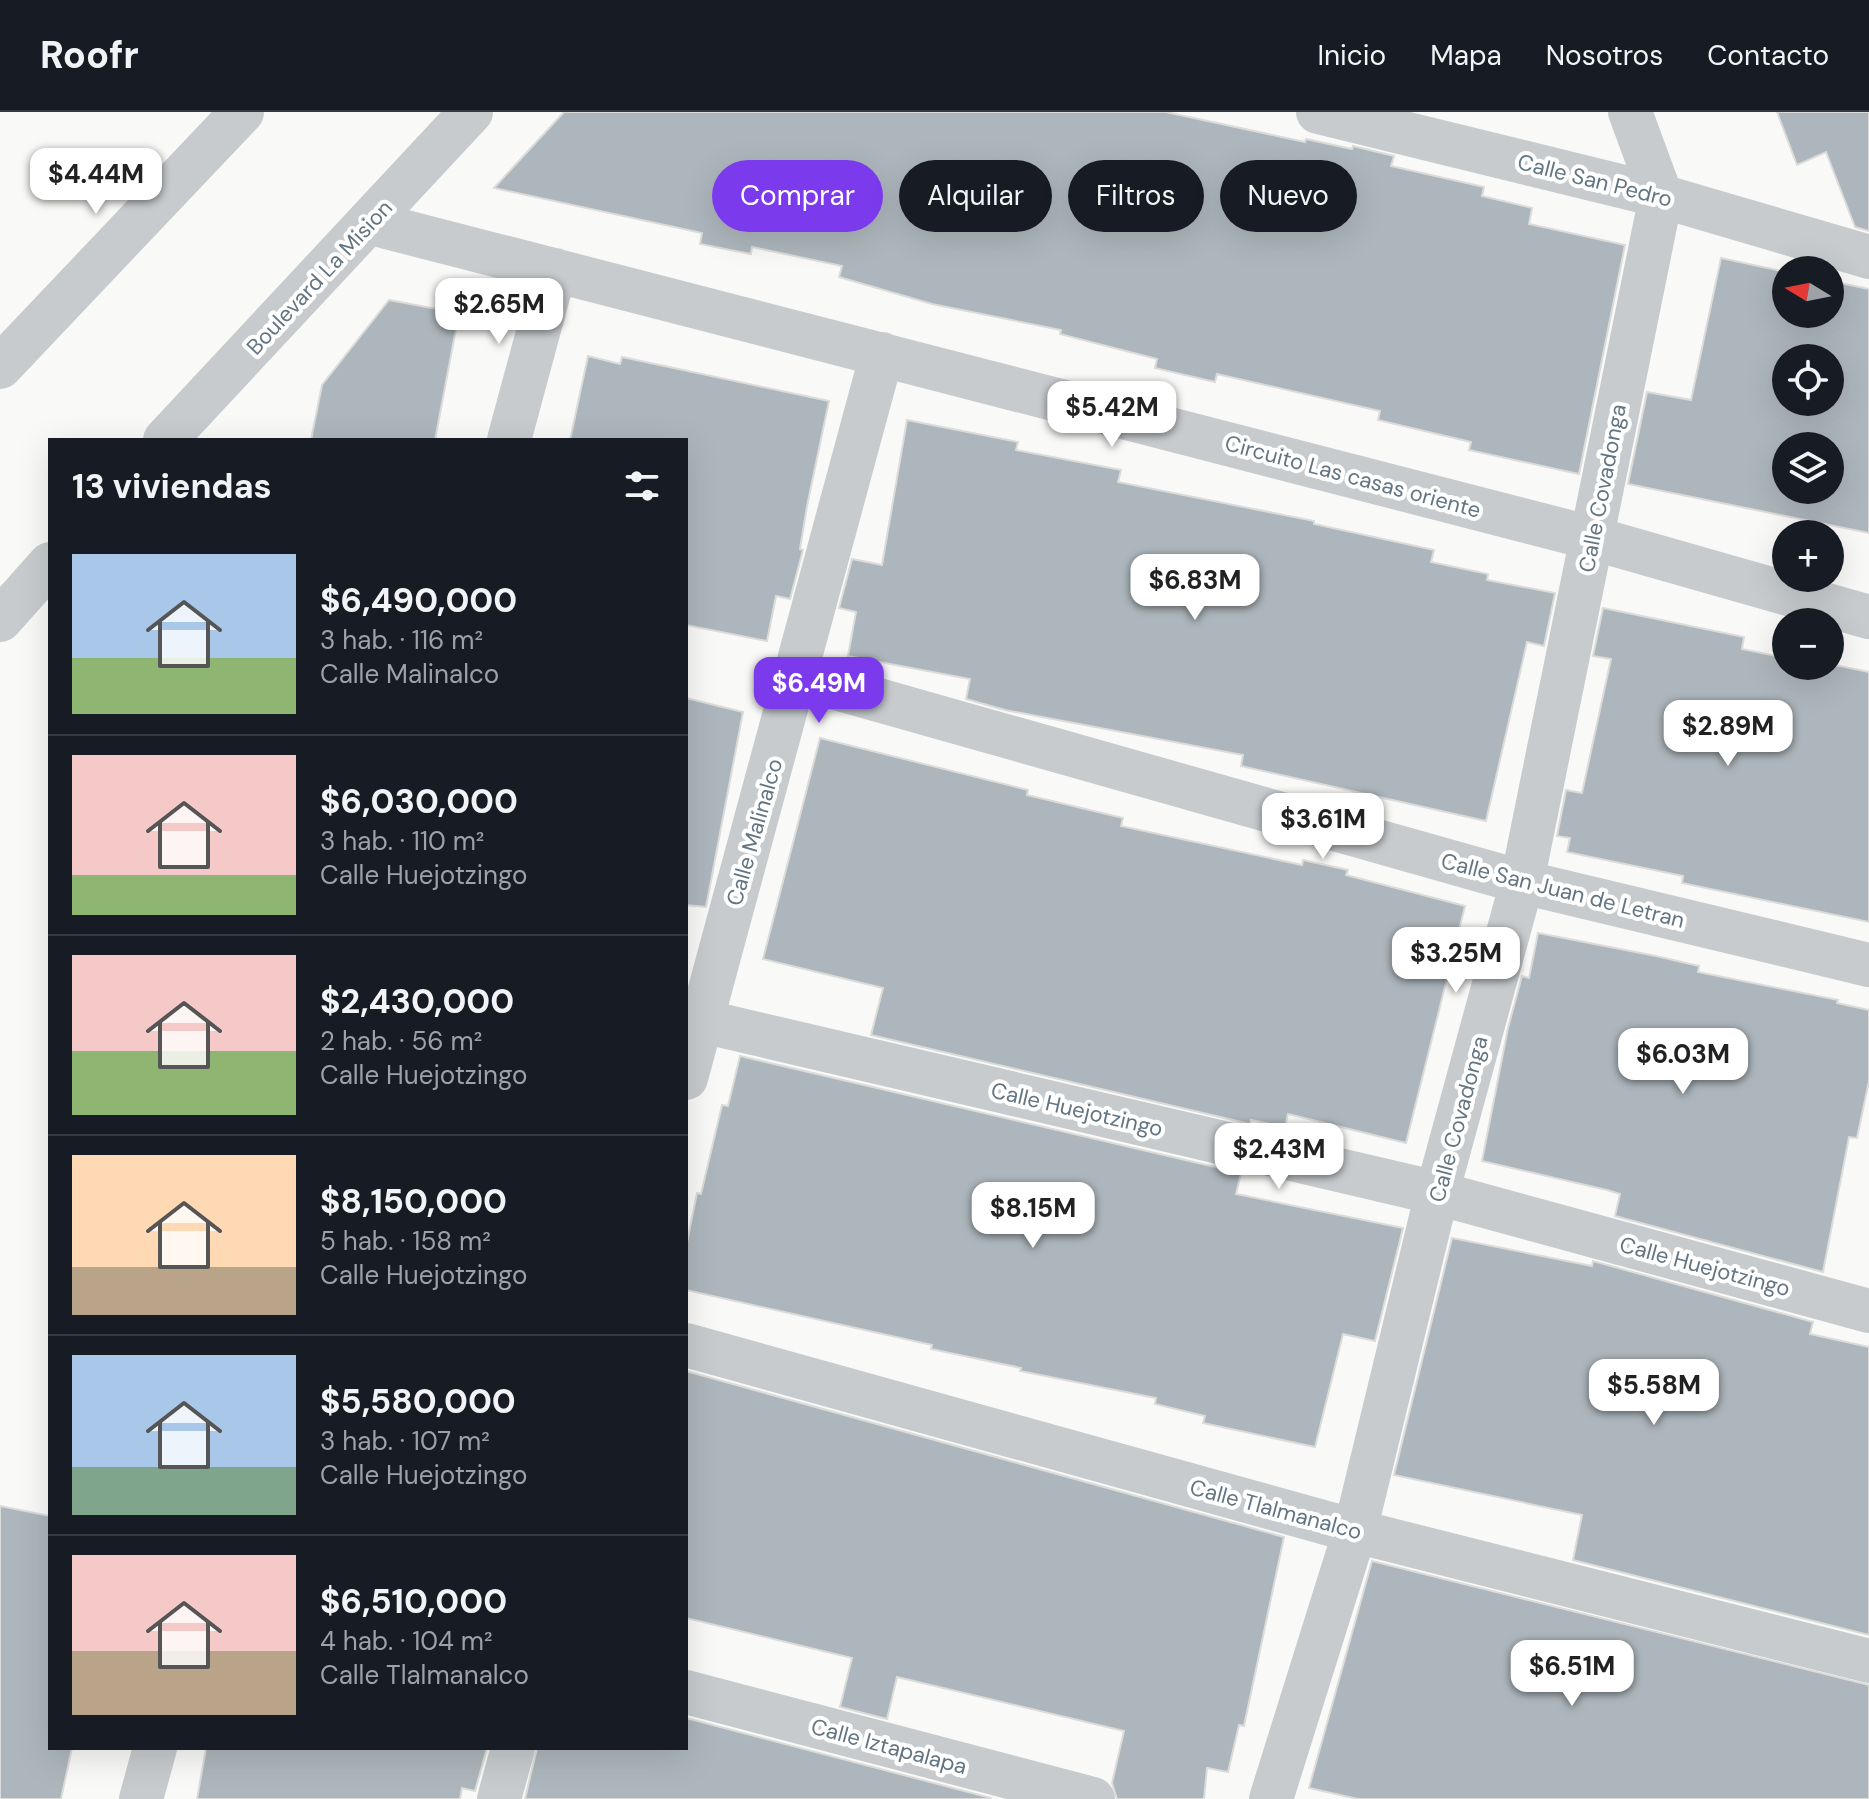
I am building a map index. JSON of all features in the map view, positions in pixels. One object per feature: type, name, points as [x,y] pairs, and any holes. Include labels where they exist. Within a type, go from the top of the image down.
[{"type":"street","points":[[0,367],[242,112]]},
{"type":"street","name":"Boulevard La Mision","points":[[167,438],[371,223],[471,112]]},
{"type":"street","name":"Calle San Pedro","points":[[1318,112],[1661,196],[1869,257]]},
{"type":"street","points":[[1630,112],[1661,196]]},
{"type":"street","name":"Calle Covadonga","points":[[1271,1799],[1355,1531],[1437,1193],[1522,882],[1661,196]]},
{"type":"street","name":"Circuito Las casas oriente","points":[[371,223],[1592,538],[1869,617]]},
{"type":"street","points":[[510,438],[555,270]]},
{"type":"street","name":"Calle Malinalco","points":[[688,1071],[882,354]]},
{"type":"street","points":[[0,620],[48,566]]},
{"type":"street","name":"Calle San Juan de Letran","points":[[797,677],[1522,882],[1869,965]]},
{"type":"street","name":"Calle Huejotzingo","points":[[702,1021],[1437,1193],[1869,1311]]},
{"type":"street","name":"Calle Tlalmanalco","points":[[688,1346],[1355,1531],[1869,1661]]},
{"type":"street","name":"Calle Iztapalapa","points":[[688,1693],[1093,1799]]},
{"type":"street","points":[[141,1799],[154,1750]]},
{"type":"street","points":[[499,1799],[512,1750]]},
{"type":"building","points":[[564,112],[1166,112],[1305,142],[1306,139],[1352,149],[1353,146],[1394,156],[1391,166],[1484,187],[1482,196],[1532,208],[1529,224],[1625,245],[1579,474],[1469,450],[1471,442],[1378,420],[1380,411],[1217,374],[1215,382],[1155,368],[1157,359],[1060,334],[1061,330],[932,304],[839,277],[842,266],[752,247],[751,254],[700,244],[702,233],[494,188]]},
{"type":"building","points":[[1777,112],[1869,112],[1869,231],[1855,227],[1826,152],[1797,165]]},
{"type":"building","points":[[1721,258],[1772,269],[1772,328],[1844,328],[1844,284],[1869,289],[1869,533],[1844,528],[1844,520],[1805,520],[1628,484],[1647,392],[1691,400]]},
{"type":"building","points":[[389,300],[459,313],[435,438],[311,438],[322,385]]},
{"type":"building","points":[[588,356],[620,364],[622,357],[829,401],[807,506],[800,549],[803,550],[790,599],[776,596],[767,641],[688,625],[688,438],[570,438]]},
{"type":"building","points":[[907,420],[1018,442],[1016,450],[1121,470],[1118,482],[1314,521],[1314,524],[1434,550],[1431,562],[1488,574],[1487,580],[1555,593],[1544,646],[1527,642],[1486,821],[1241,766],[1243,755],[1005,710],[966,699],[970,679],[848,656],[856,612],[839,608],[852,559],[882,565]]},
{"type":"building","points":[[1603,608],[1744,637],[1742,649],[1772,655],[1772,680],[1844,680],[1844,667],[1869,672],[1869,922],[1682,883],[1683,876],[1567,852],[1570,838],[1557,836],[1566,790],[1582,793],[1611,659],[1593,656]]},
{"type":"building","points":[[688,698],[743,712],[706,907],[688,905]]},
{"type":"building","points":[[820,738],[1028,790],[1027,795],[1123,818],[1121,826],[1302,865],[1303,860],[1348,870],[1346,875],[1465,906],[1406,1143],[1288,1114],[1285,1127],[1251,1120],[1250,1124],[871,1035],[883,988],[763,959]]},
{"type":"building","points":[[1538,933],[1699,966],[1698,972],[1838,1000],[1837,1003],[1869,1010],[1869,1081],[1857,1138],[1849,1137],[1823,1272],[1615,1216],[1620,1194],[1482,1161],[1508,1028],[1522,976],[1529,978]]},
{"type":"building","points":[[740,1056],[1241,1173],[1236,1194],[1403,1228],[1375,1341],[1343,1334],[1315,1447],[1203,1423],[1205,1416],[1155,1404],[1156,1398],[1020,1371],[1021,1368],[931,1349],[932,1345],[688,1290],[688,1237],[697,1193],[701,1194],[722,1105],[728,1106]]},
{"type":"building","points":[[1452,1238],[1592,1266],[1593,1261],[1813,1322],[1810,1334],[1869,1347],[1869,1635],[1573,1560],[1582,1515],[1394,1475]]},
{"type":"building","points":[[688,1372],[1284,1537],[1244,1726],[1239,1725],[1228,1772],[1207,1768],[1204,1799],[1117,1799],[1112,1783],[1124,1731],[897,1677],[887,1719],[840,1707],[852,1658],[688,1618]]},
{"type":"building","points":[[0,1506],[48,1516],[48,1750],[72,1750],[61,1799],[0,1799]]},
{"type":"building","points":[[1372,1561],[1869,1685],[1869,1799],[1358,1799],[1309,1788]]},
{"type":"building","points":[[688,1719],[991,1798],[990,1799],[525,1799],[537,1750],[688,1750]]},
{"type":"building","points":[[206,1750],[486,1750],[475,1791],[462,1788],[460,1799],[197,1799]]}]
